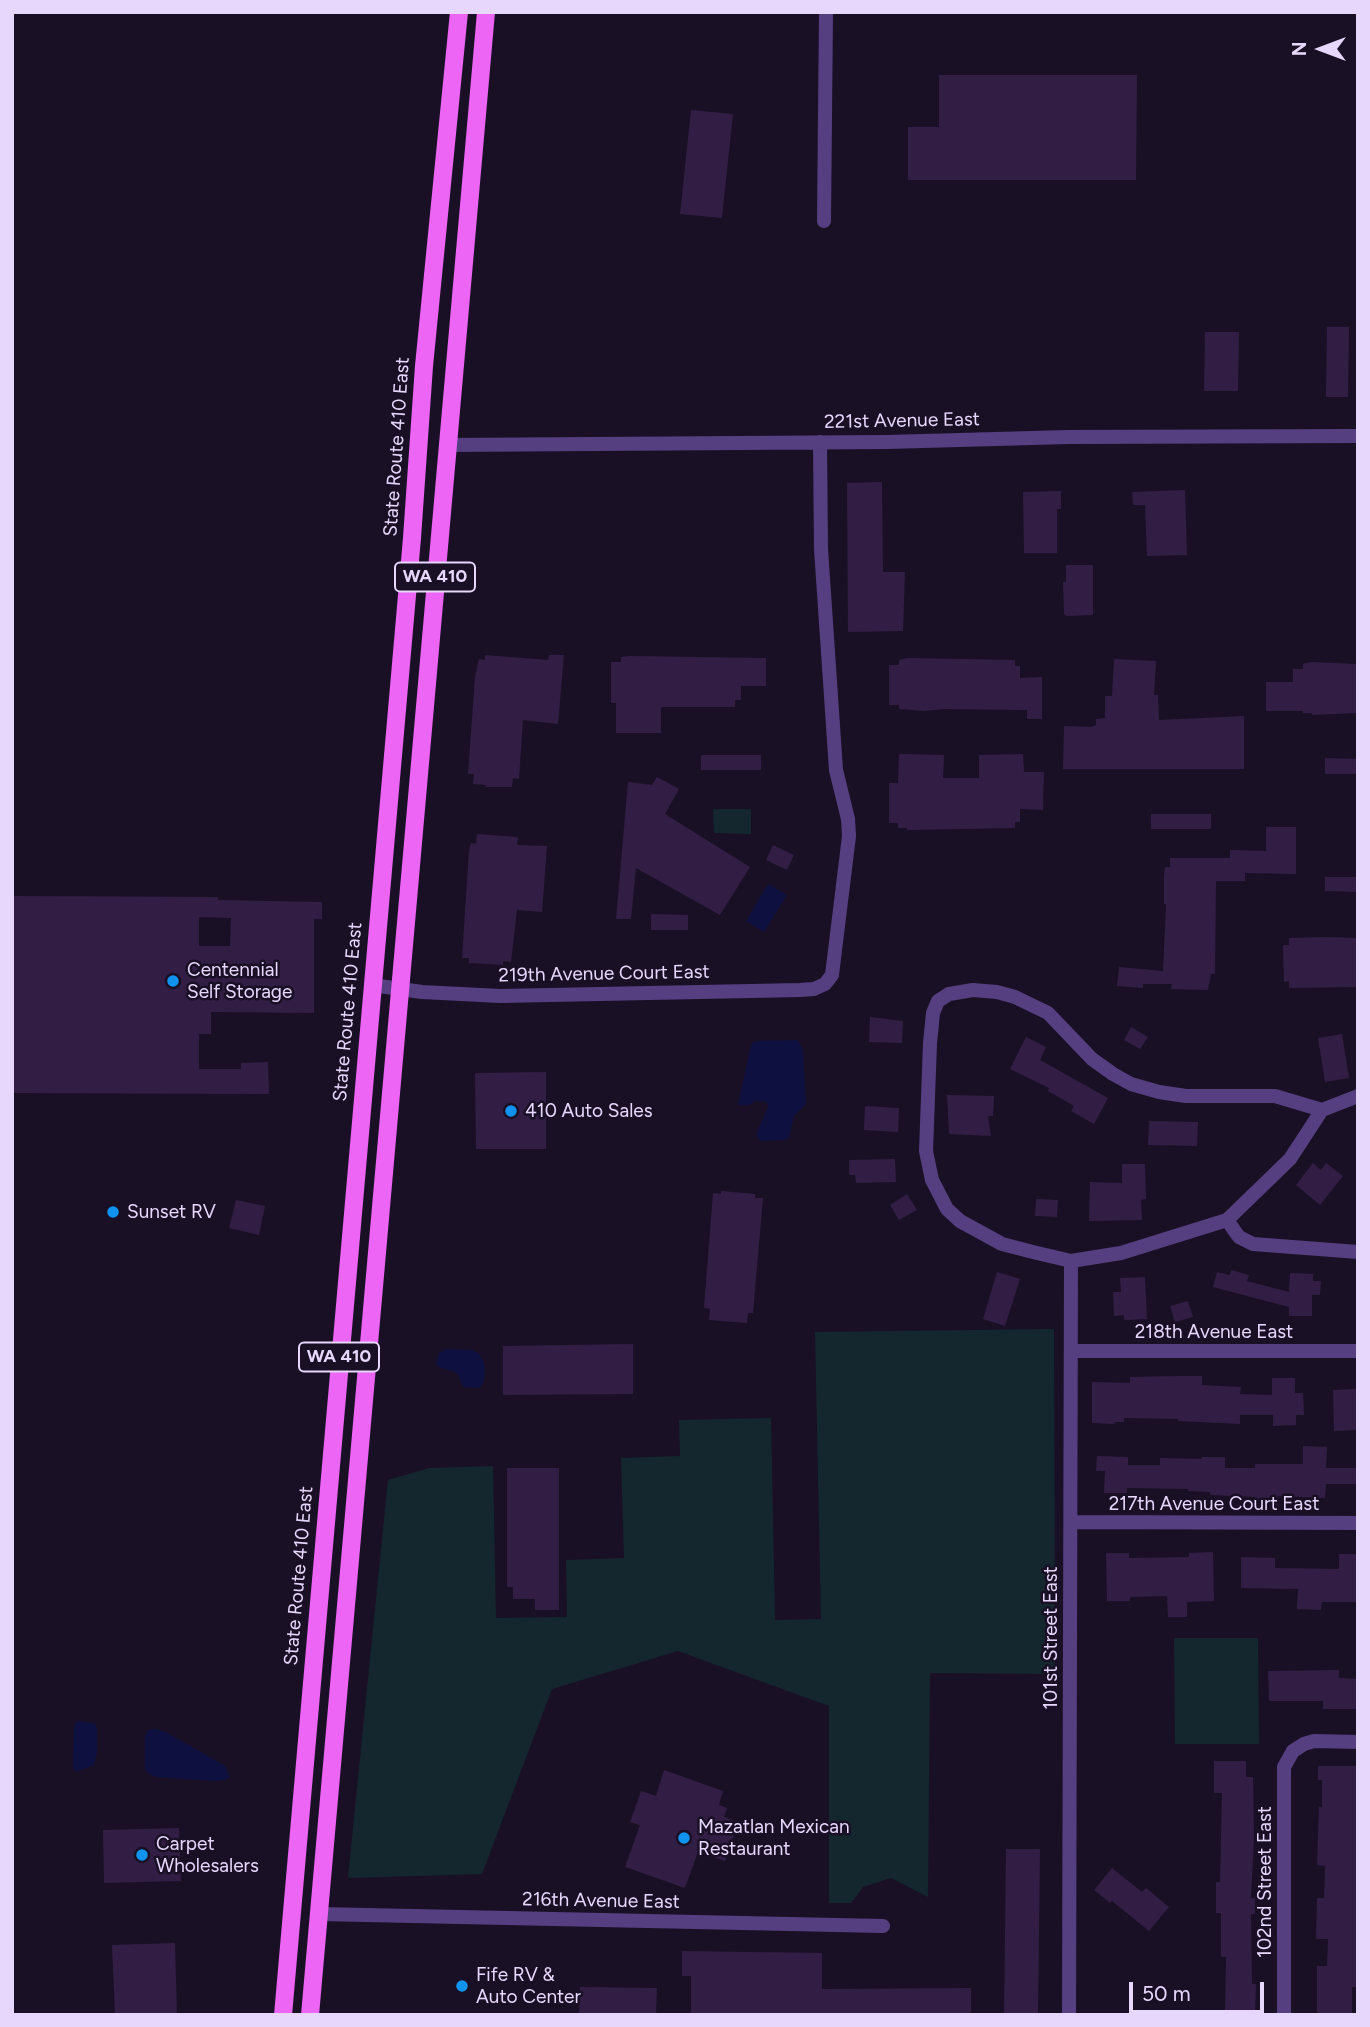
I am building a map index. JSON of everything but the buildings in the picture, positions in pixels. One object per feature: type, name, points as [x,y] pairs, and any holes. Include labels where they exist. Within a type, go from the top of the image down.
[{"type":"main road","name":"State Route 410 East","points":[[283,2015],[412,538],[424,366],[459,12]]},
{"type":"main road","name":"WA 410","points":[[310,2015],[486,12]]},
{"type":"street","points":[[824,221],[826,12]]},
{"type":"street","name":"221st Avenue East","points":[[447,445],[1358,436]]},
{"type":"street","name":"219th Avenue Court East","points":[[372,985],[500,996],[800,990],[814,989],[825,984],[832,975],[849,836],[848,819],[836,770],[824,610],[820,442]]},
{"type":"street","points":[[1322,1110],[1275,1096],[1186,1096],[1131,1084],[1092,1059],[1048,1013],[1015,997],[997,992],[973,990],[949,994],[938,1001],[933,1013],[928,1070],[926,1151],[932,1181],[947,1209],[960,1221],[1002,1244],[1071,1261],[1150,1246],[1227,1220],[1290,1159],[1322,1110],[1358,1096]]},
{"type":"street","points":[[1227,1220],[1239,1237],[1253,1244],[1358,1252]]},
{"type":"street","name":"101st Street East","points":[[1069,2015],[1071,1261]]},
{"type":"street","name":"218th Avenue East","points":[[1071,1351],[1358,1351]]},
{"type":"street","name":"217th Avenue Court East","points":[[1071,1522],[1358,1523]]},
{"type":"street","name":"102nd Street East","points":[[1284,2015],[1284,1767],[1293,1751],[1304,1744],[1314,1741],[1358,1742]]},
{"type":"street","name":"216th Avenue East","points":[[319,1914],[883,1926]]},
{"type":"shaded area","points":[[713,809],[751,809],[751,834],[714,833]]},
{"type":"shaded area","points":[[768,884],[787,895],[764,932],[746,921]]},
{"type":"shaded area","points":[[798,1040],[803,1050],[806,1104],[794,1116],[786,1140],[760,1141],[757,1132],[768,1107],[767,1102],[755,1101],[749,1105],[738,1105],[751,1045],[760,1041]]},
{"type":"shaded area","points":[[1054,1329],[1055,1674],[930,1673],[928,1897],[891,1878],[863,1887],[851,1903],[829,1903],[829,1706],[678,1651],[552,1689],[482,1874],[348,1878],[388,1480],[429,1468],[493,1466],[496,1618],[567,1617],[566,1560],[624,1558],[621,1458],[680,1456],[679,1420],[771,1418],[775,1620],[821,1619],[815,1332]]},
{"type":"shaded area","points":[[447,1349],[473,1350],[480,1355],[485,1372],[480,1388],[463,1387],[458,1375],[436,1364],[439,1353]]},
{"type":"shaded area","points":[[1174,1638],[1258,1638],[1259,1744],[1175,1744]]},
{"type":"shaded area","points":[[77,1721],[95,1723],[97,1752],[94,1765],[77,1772],[73,1768],[74,1726]]},
{"type":"shaded area","points":[[156,1729],[225,1766],[230,1777],[214,1781],[155,1777],[148,1773],[145,1769],[145,1736],[148,1730]]},
{"type":"place","name":"Centennial Self Storage","points":[[173,981]]},
{"type":"place","name":"410 Auto Sales","points":[[511,1111]]},
{"type":"place","name":"Sunset RV","points":[[113,1212]]},
{"type":"place","name":"Mazatlan Mexican Restaurant","points":[[684,1838]]},
{"type":"place","name":"Carpet Wholesalers","points":[[142,1855]]},
{"type":"place","name":"Fife RV & Auto Center","points":[[462,1986]]}]
